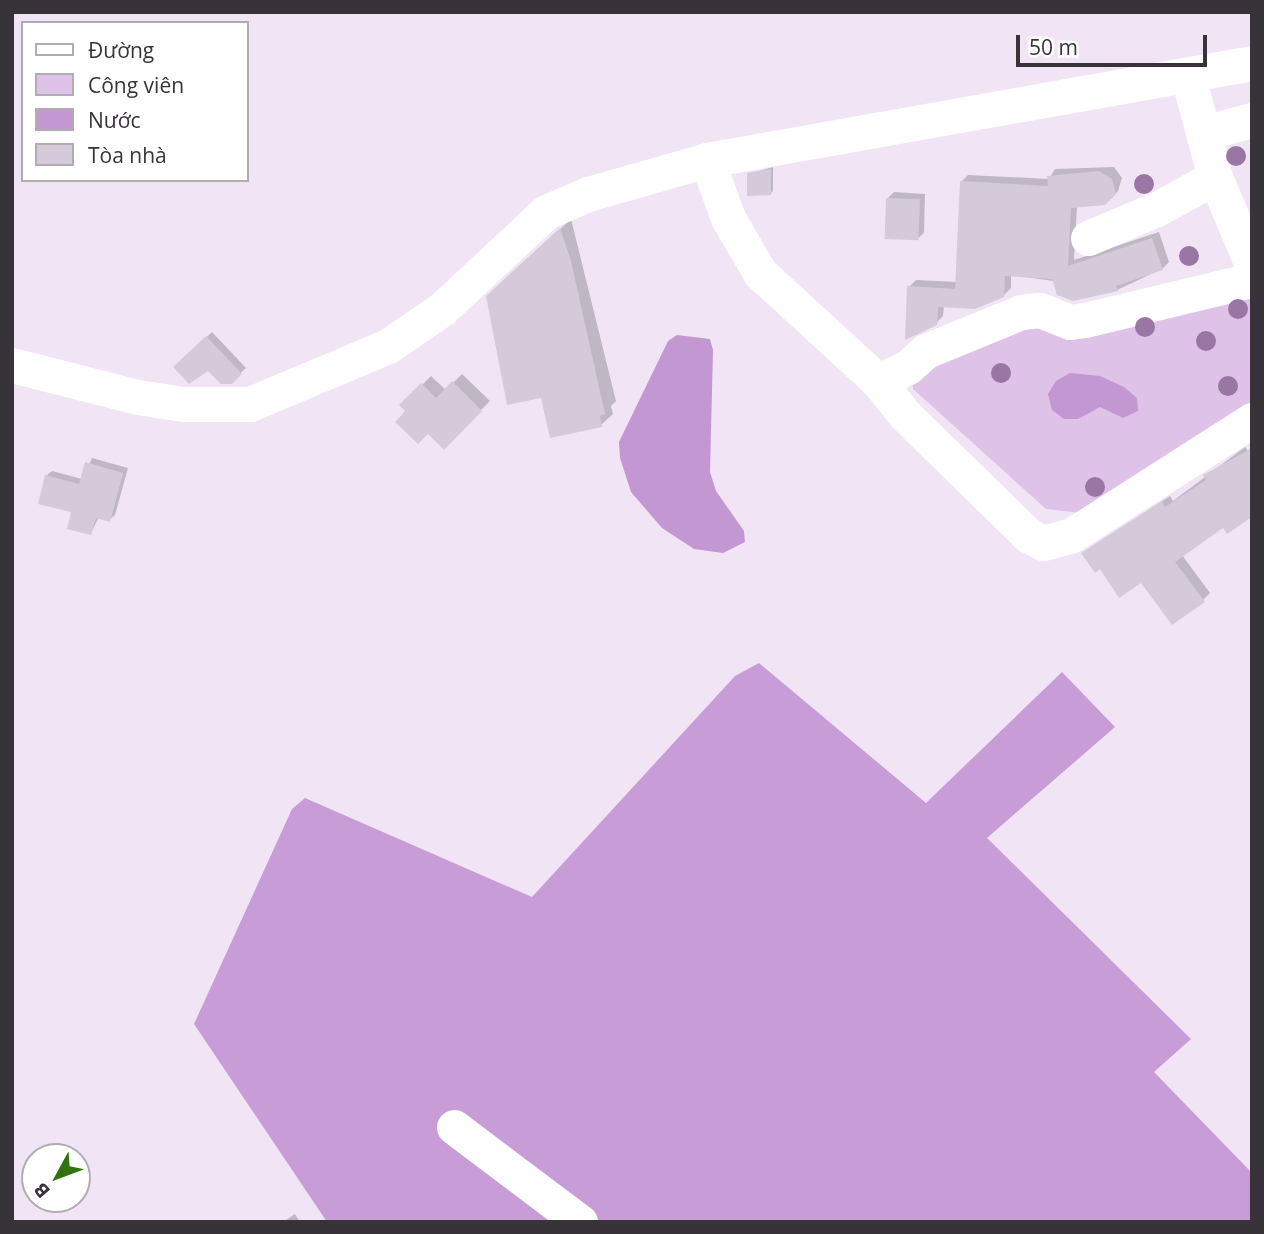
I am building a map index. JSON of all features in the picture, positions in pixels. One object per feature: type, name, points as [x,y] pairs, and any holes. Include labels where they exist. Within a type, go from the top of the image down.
[{"type":"street","points":[[12,365],[138,397],[181,404],[250,404],[274,398],[416,329],[546,212],[588,194],[707,160],[1188,77],[1252,63]]},
{"type":"street","points":[[1188,77],[1215,177],[1252,265]]},
{"type":"street","points":[[1203,133],[1252,120]]},
{"type":"street","points":[[707,160],[728,218],[760,273],[878,381],[905,415],[1008,516],[1044,543],[1072,535],[1252,420]]},
{"type":"street","points":[[1088,239],[1157,209],[1215,177]]},
{"type":"street","points":[[878,381],[908,367],[926,351],[1021,312],[1040,310],[1070,322],[1252,280]]},
{"type":"street","points":[[454,1127],[580,1222]]},
{"type":"green space","points":[[1252,288],[1252,415],[1090,514],[1046,509],[913,389],[912,370],[1023,315]]},
{"type":"shaded area","points":[[759,663],[926,803],[1062,672],[1115,727],[987,838],[1191,1039],[1154,1072],[1252,1173],[1252,1222],[327,1222],[194,1024],[292,809],[305,798],[532,897],[735,676]]},
{"type":"water","points":[[677,335],[710,339],[713,350],[710,472],[716,491],[744,531],[745,542],[723,553],[694,549],[662,528],[631,492],[620,458],[619,442],[668,341]]},
{"type":"water","points":[[1070,373],[1100,376],[1124,387],[1137,398],[1138,411],[1123,418],[1100,407],[1078,419],[1064,419],[1052,410],[1048,394],[1056,381]]},
{"type":"building","points":[[771,169],[771,195],[747,196],[747,173]]},
{"type":"building","points":[[1099,171],[1112,179],[1116,194],[1105,205],[1071,208],[1068,266],[1152,238],[1163,270],[1116,286],[1118,291],[1073,301],[1057,295],[1052,279],[1005,276],[1004,297],[975,309],[938,307],[937,325],[905,340],[907,286],[955,289],[960,181],[1048,186],[1047,176]]},
{"type":"building","points":[[886,198],[920,199],[919,240],[885,239]]},
{"type":"building","points":[[560,228],[571,261],[605,414],[600,416],[602,427],[550,438],[541,398],[507,405],[486,296]]},
{"type":"building","points":[[206,336],[242,374],[232,384],[221,384],[208,371],[189,384],[173,367]]},
{"type":"building","points":[[452,381],[482,411],[444,450],[428,434],[418,444],[395,422],[405,411],[399,405],[421,383],[436,398]]},
{"type":"building","points":[[1252,448],[1252,517],[1227,534],[1223,528],[1175,562],[1205,602],[1172,625],[1141,583],[1119,598],[1100,569],[1095,573],[1081,553],[1162,501],[1165,507],[1206,480],[1203,475]]},
{"type":"building","points":[[85,462],[123,473],[110,522],[96,518],[91,535],[67,529],[71,512],[38,504],[45,475],[79,484]]}]
